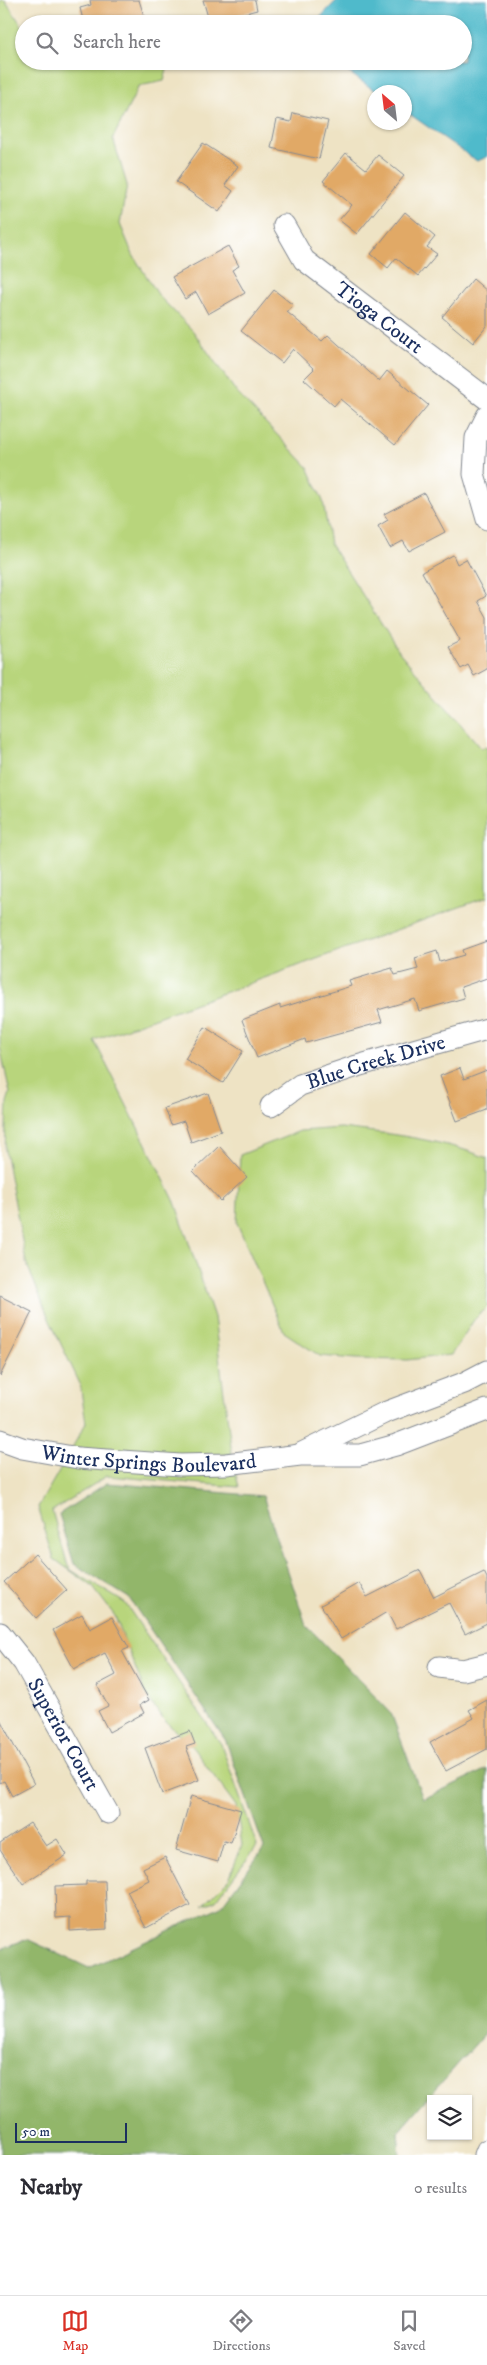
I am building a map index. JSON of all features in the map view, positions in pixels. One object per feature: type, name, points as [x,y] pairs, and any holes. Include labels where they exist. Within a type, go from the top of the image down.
[{"type":"street","name":"Tioga Court","points":[[284,225],[304,260],[487,400]]},
{"type":"street","points":[[487,416],[476,438],[474,474],[487,519]]},
{"type":"street","name":"Blue Creek Drive","points":[[271,1106],[300,1085],[357,1066],[487,1029]]},
{"type":"street","name":"Winter Springs Boulevard","points":[[300,1455],[384,1412],[485,1376]]},
{"type":"street","name":"Winter Springs Boulevard","points":[[0,1440],[22,1448],[78,1458],[180,1465],[226,1464],[300,1455],[360,1455],[396,1445],[487,1410]]},
{"type":"street","name":"Superior Court","points":[[0,1633],[24,1664],[108,1812]]},
{"type":"street","points":[[438,1667],[463,1670],[487,1664]]},
{"type":"street","points":[[485,2155],[487,2150]]},
{"type":"green space","points":[[0,0],[5,0],[15,15],[15,70],[167,70],[164,81],[139,86],[113,138],[127,185],[120,224],[133,255],[159,296],[193,331],[237,393],[308,467],[323,501],[330,544],[400,653],[481,748],[487,746],[487,897],[94,1040],[175,1202],[214,1317],[232,1454],[179,1456],[72,1448],[86,1423],[80,1384],[49,1319],[26,1262],[5,1150],[7,1102],[10,1093],[0,1047]]},
{"type":"green space","points":[[341,1128],[397,1135],[433,1142],[487,1158],[487,1307],[474,1320],[451,1355],[407,1360],[320,1356],[284,1332],[237,1223],[240,1155],[300,1131]]},
{"type":"green space","points":[[63,1464],[235,1471],[239,1487],[107,1476],[52,1511],[68,1566],[71,1570],[125,1603],[221,1744],[257,1846],[216,1900],[202,1906],[229,1879],[242,1845],[236,1806],[193,1748],[162,1718],[146,1695],[115,1616],[92,1586],[54,1559],[38,1507]]},
{"type":"green space","points":[[107,1483],[263,1496],[306,1625],[391,1713],[423,1799],[487,1769],[487,2031],[431,2095],[427,2095],[427,2099],[398,2132],[400,2155],[0,2155],[0,1949],[27,1939],[89,1968],[221,1906],[264,1848],[226,1741],[129,1598],[74,1564],[59,1514]]},
{"type":"water","points":[[337,0],[487,0],[487,157],[477,161],[412,116],[412,85],[367,85],[345,70],[472,70],[472,15],[323,15]]},
{"type":"building","points":[[90,0],[139,0],[144,15],[82,15],[80,8],[91,5]]},
{"type":"building","points":[[203,0],[255,0],[257,10],[238,15],[207,15]]},
{"type":"building","points":[[293,113],[328,121],[319,159],[271,148],[277,119],[291,122]]},
{"type":"building","points":[[203,143],[238,166],[225,185],[233,191],[219,212],[176,182]]},
{"type":"building","points":[[346,153],[366,169],[378,155],[404,176],[357,234],[339,220],[352,205],[323,181]]},
{"type":"building","points":[[405,212],[435,237],[427,247],[437,254],[418,276],[396,258],[388,268],[371,254]]},
{"type":"building","points":[[228,246],[239,266],[232,270],[245,293],[208,314],[196,292],[185,299],[172,277]]},
{"type":"building","points":[[473,279],[487,291],[487,326],[473,343],[442,317]]},
{"type":"building","points":[[274,290],[293,305],[287,312],[322,341],[328,335],[379,381],[387,371],[428,405],[395,445],[340,399],[334,406],[304,379],[314,369],[293,349],[282,363],[241,331]]},
{"type":"building","points":[[424,493],[445,532],[409,551],[403,541],[390,548],[378,526],[388,520],[384,514]]},
{"type":"building","points":[[453,555],[457,564],[466,559],[486,596],[478,601],[487,617],[487,669],[474,676],[468,665],[461,669],[448,647],[460,641],[422,572]]},
{"type":"building","points":[[487,941],[487,978],[461,987],[464,998],[419,1011],[415,999],[378,1010],[382,1022],[306,1043],[305,1039],[257,1058],[242,1020],[280,1005],[280,1008],[351,986],[349,981],[392,968],[395,975],[418,969],[415,958],[437,951],[440,962],[464,955],[462,950]]},
{"type":"building","points":[[205,1027],[243,1051],[223,1083],[185,1059]]},
{"type":"building","points":[[460,1068],[464,1079],[487,1070],[487,1110],[457,1121],[440,1076]]},
{"type":"building","points":[[208,1093],[221,1131],[191,1142],[184,1121],[171,1125],[165,1108]]},
{"type":"building","points":[[219,1146],[247,1177],[221,1201],[193,1171]]},
{"type":"building","points":[[0,1296],[32,1312],[0,1376]]},
{"type":"building","points":[[35,1554],[67,1590],[36,1618],[4,1582]]},
{"type":"building","points":[[420,1570],[434,1597],[484,1572],[487,1578],[487,1623],[465,1634],[449,1603],[396,1629],[387,1612],[341,1639],[321,1605],[359,1583],[367,1597]]},
{"type":"building","points":[[82,1614],[90,1629],[112,1617],[129,1648],[122,1651],[149,1700],[140,1705],[144,1713],[109,1732],[98,1711],[108,1706],[97,1685],[116,1675],[105,1653],[74,1669],[53,1630]]},
{"type":"building","points":[[487,1700],[487,1749],[446,1771],[430,1742],[474,1718],[469,1710]]},
{"type":"building","points":[[0,1719],[34,1784],[12,1796],[4,1781],[0,1783]]},
{"type":"building","points":[[190,1731],[195,1744],[186,1747],[199,1780],[162,1794],[145,1748]]},
{"type":"building","points":[[191,1796],[241,1810],[231,1843],[224,1841],[218,1862],[176,1850]]},
{"type":"building","points":[[30,1823],[46,1846],[57,1839],[67,1855],[23,1884],[0,1850],[0,1843]]},
{"type":"building","points":[[165,1857],[190,1905],[146,1928],[127,1891],[149,1880],[143,1868]]},
{"type":"building","points":[[86,1881],[105,1881],[107,1929],[70,1931],[70,1917],[56,1918],[55,1886],[86,1885]]}]
